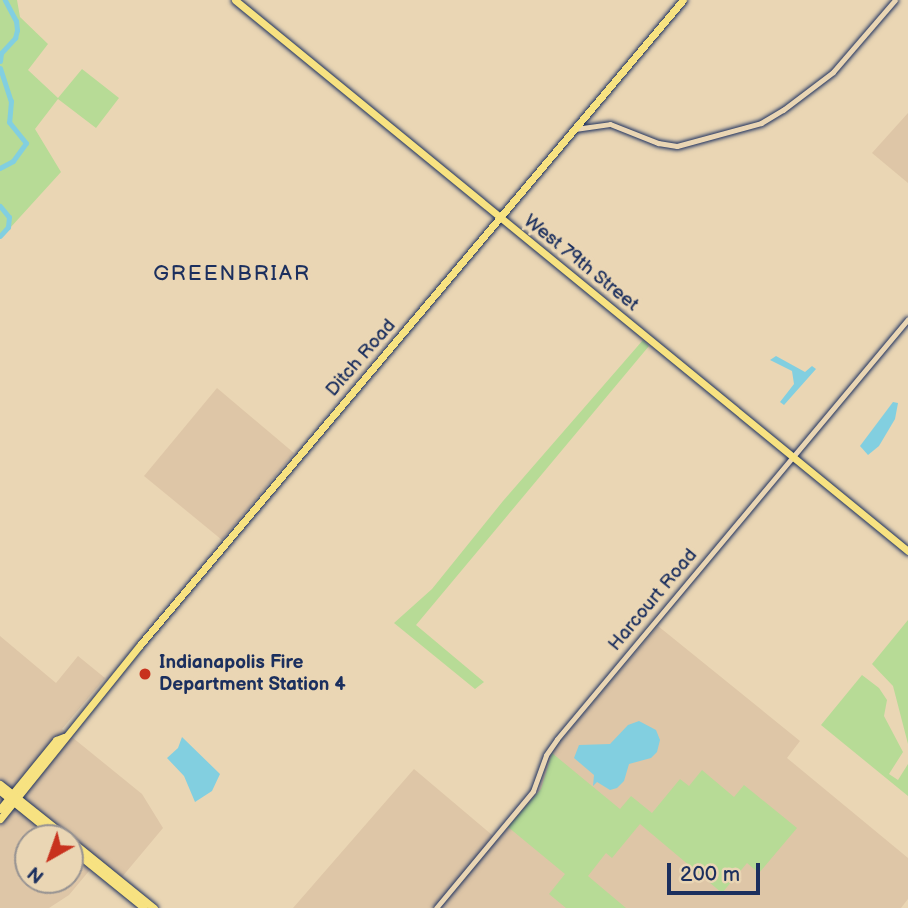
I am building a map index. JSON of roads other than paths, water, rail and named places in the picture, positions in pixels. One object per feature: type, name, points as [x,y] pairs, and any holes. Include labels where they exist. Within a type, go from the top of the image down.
[{"type":"main road","name":"West 79th Street","points":[[235,0],[908,551]]},
{"type":"main road","name":"Ditch Road","points":[[0,819],[13,798],[683,0]]},
{"type":"main road","points":[[0,784],[42,824]]},
{"type":"main road","points":[[0,791],[49,824]]},
{"type":"main road","name":"Ditch Road","points":[[0,808],[13,798]]},
{"type":"main road","points":[[84,851],[154,908]]},
{"type":"main road","points":[[84,859],[144,908]]},
{"type":"street","points":[[575,129],[610,124],[659,143],[677,146],[761,123],[783,110],[833,72],[895,0]]},
{"type":"street","name":"Harcourt Road","points":[[436,908],[533,791],[550,748],[908,319]]},
{"type":"water","points":[[776,356],[805,372],[812,366],[816,369],[784,405],[780,402],[794,384],[792,371],[770,360]]},
{"type":"water","points":[[893,402],[898,403],[895,419],[879,446],[868,455],[860,446]]},
{"type":"water","points":[[639,721],[656,730],[660,740],[657,752],[651,758],[629,764],[624,781],[617,788],[610,790],[597,782],[593,786],[594,775],[574,758],[579,745],[610,744],[628,725]]},
{"type":"water","points":[[182,737],[220,774],[212,791],[195,802],[184,776],[167,758],[178,748]]},
{"type":"waterway","points":[[0,61],[1,53],[15,38],[17,30],[16,21],[5,0]]},
{"type":"waterway","points":[[0,68],[11,101],[9,122],[26,143],[13,161],[0,168]]},
{"type":"waterway","points":[[0,206],[9,217],[8,227],[0,236]]},
{"type":"place","name":"Indianapolis Fire Department Station 4","points":[[145,674]]},
{"type":"district","name":"GREENBRIAR","points":[[232,274]]}]
